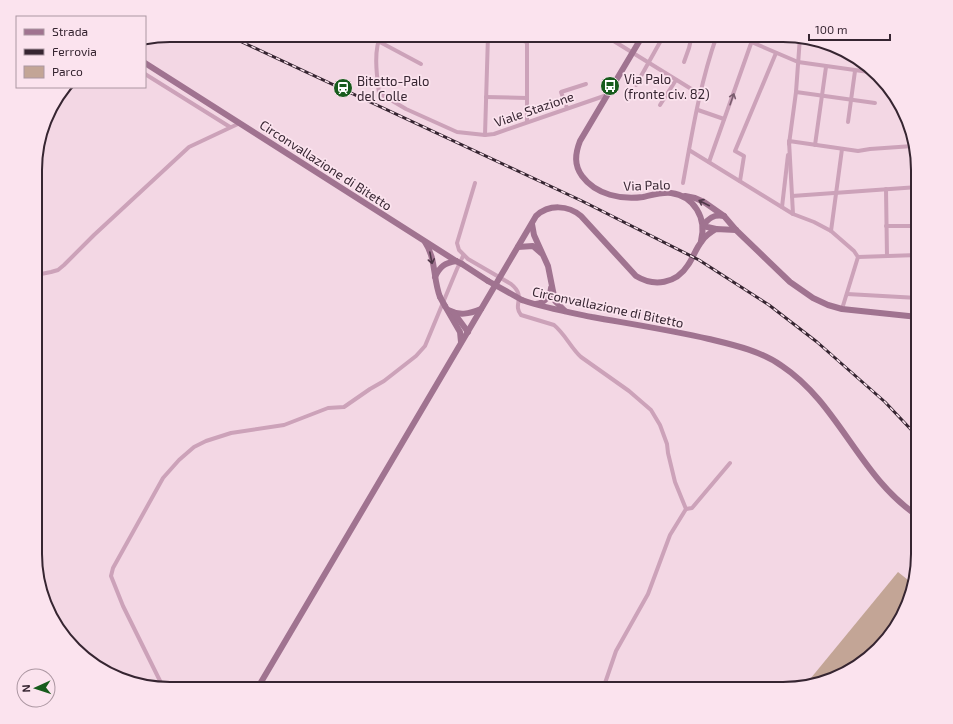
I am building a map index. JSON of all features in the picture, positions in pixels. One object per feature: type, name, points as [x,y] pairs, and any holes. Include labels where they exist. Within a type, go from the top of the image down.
[{"type":"main road","name":"Via Palo","points":[[639,42],[580,142],[576,156],[576,164],[579,172],[585,180],[600,191],[611,195],[622,198],[669,193],[681,196],[695,206],[700,215],[703,226],[701,241]]},
{"type":"main road","name":"Circonvallazione di Bitetto","points":[[146,64],[424,241],[488,281],[522,300],[566,312],[726,343],[755,352],[781,365],[796,375],[810,389],[824,405],[859,455],[879,480],[894,497],[911,510]]},
{"type":"main road","points":[[681,196],[694,198],[704,202],[724,216],[736,230],[803,292],[828,305],[842,309],[911,316]]},
{"type":"main road","points":[[261,682],[536,216],[546,209],[564,207],[574,210],[636,276],[648,282],[654,283],[667,282],[679,276],[688,265],[701,241],[716,229]]},
{"type":"main road","points":[[724,216],[713,216],[707,219],[703,226],[716,229],[736,230]]},
{"type":"main road","points":[[532,224],[534,235],[549,270],[555,301],[566,312]]},
{"type":"main road","points":[[526,233],[534,235]]},
{"type":"main road","points":[[526,233],[534,246],[544,256]]},
{"type":"main road","points":[[424,241],[431,254],[435,284],[440,298],[460,332],[461,343]]},
{"type":"main road","points":[[518,247],[534,246]]},
{"type":"main road","points":[[435,277],[443,264],[459,263]]},
{"type":"main road","points":[[534,304],[542,303],[549,297],[551,286]]},
{"type":"main road","points":[[446,308],[454,313],[468,332]]},
{"type":"main road","points":[[454,313],[466,314],[481,309]]},
{"type":"main road","points":[[460,332],[468,332]]},
{"type":"street","name":"Viale Stazione","points":[[378,42],[376,72],[378,94],[406,109],[457,132],[485,135],[494,134],[608,95]]},
{"type":"street","points":[[380,42],[421,64]]},
{"type":"street","points":[[485,135],[488,42]]},
{"type":"street","points":[[527,42],[527,122]]},
{"type":"street","points":[[616,42],[701,95]]},
{"type":"street","points":[[636,85],[660,42]]},
{"type":"street","points":[[684,62],[690,42]]},
{"type":"street","points":[[683,183],[709,58],[715,42]]},
{"type":"street","points":[[709,162],[751,43],[798,62],[864,72]]},
{"type":"street","points":[[782,207],[796,92],[800,43]]},
{"type":"street","points":[[740,181],[744,156],[735,151],[776,53]]},
{"type":"street","points":[[815,145],[826,67]]},
{"type":"street","points":[[848,122],[855,71]]},
{"type":"street","points":[[146,75],[230,126]]},
{"type":"street","points":[[660,105],[676,80]]},
{"type":"street","points":[[567,108],[561,92],[586,84]]},
{"type":"street","points":[[796,92],[875,103]]},
{"type":"street","points":[[486,97],[527,98]]},
{"type":"street","points":[[698,110],[724,119]]},
{"type":"street","points":[[42,274],[58,270],[189,147],[230,126],[240,123]]},
{"type":"street","points":[[789,142],[858,151],[909,146]]},
{"type":"street","points":[[789,142],[792,214]]},
{"type":"street","points":[[831,231],[842,149]]},
{"type":"street","points":[[689,150],[792,214],[814,222],[831,231],[854,251],[858,257]]},
{"type":"street","points":[[475,183],[457,243],[458,250],[463,256],[518,289],[520,294],[518,308],[521,315],[554,325],[558,328],[575,352],[629,391],[651,410],[660,425],[667,444],[675,482],[686,509]]},
{"type":"street","points":[[792,196],[911,188]]},
{"type":"street","points":[[886,190],[887,256]]},
{"type":"street","points":[[886,226],[911,226]]},
{"type":"street","points":[[858,257],[911,255]]},
{"type":"street","points":[[160,682],[123,606],[111,576],[113,568],[163,478],[179,460],[194,447],[206,441],[231,434],[284,425],[328,408],[344,407],[384,381],[416,356],[425,346],[456,269],[463,256]]},
{"type":"street","points":[[842,309],[858,257]]},
{"type":"street","points":[[847,294],[911,298]]},
{"type":"street","points":[[605,682],[616,651],[648,594],[670,535],[686,509],[692,508],[730,463]]},
{"type":"green space","points":[[898,572],[909,580],[894,618],[874,645],[861,656],[840,669],[810,679]]},
{"type":"railway","points":[[242,42],[582,201],[699,260],[769,305],[817,342],[885,402],[911,430]]},
{"type":"place","name":"Via Palo (fronte civ. 82)","points":[[610,86]]},
{"type":"place","name":"Bitetto-Palo del Colle","points":[[343,88]]}]
